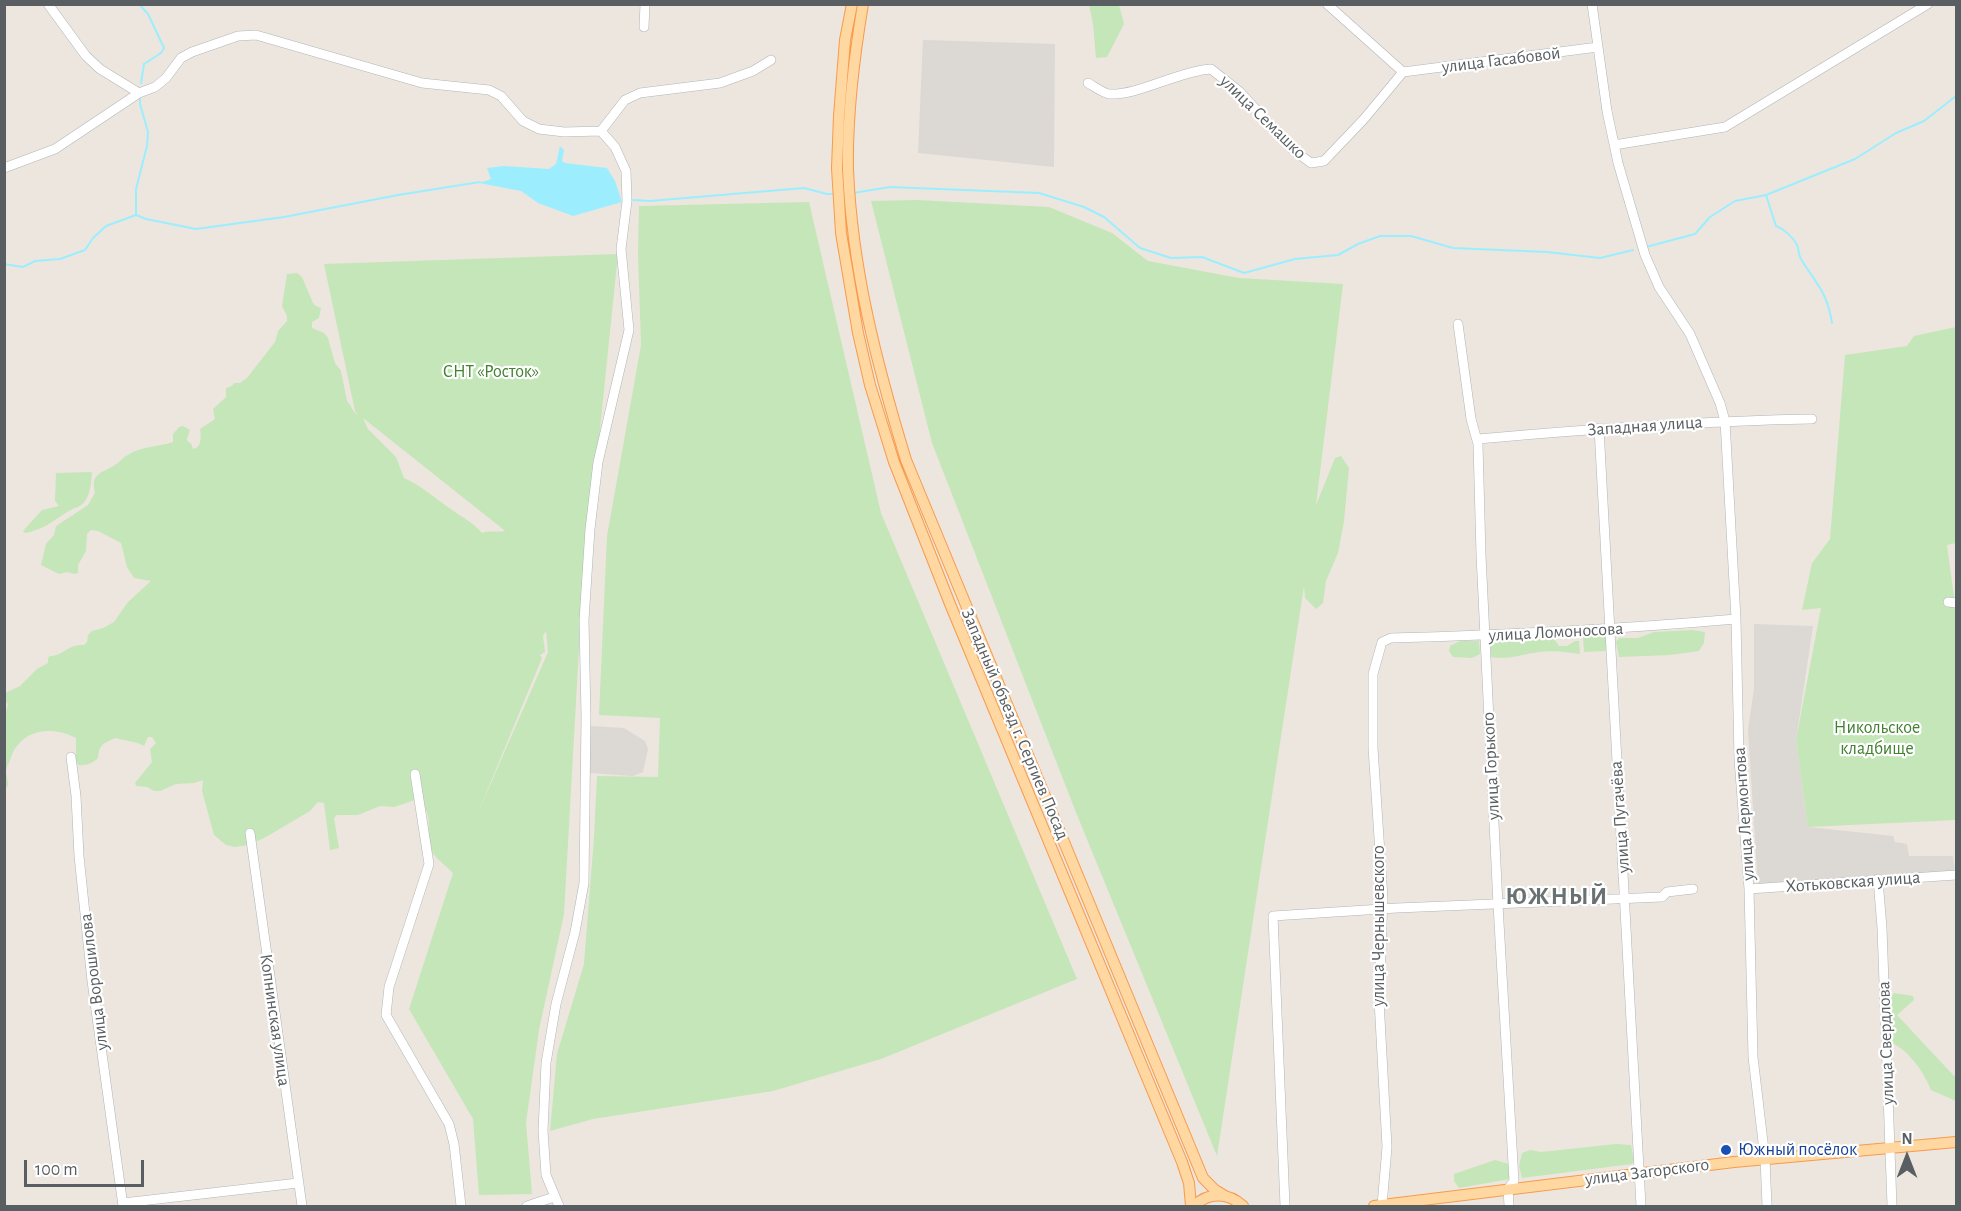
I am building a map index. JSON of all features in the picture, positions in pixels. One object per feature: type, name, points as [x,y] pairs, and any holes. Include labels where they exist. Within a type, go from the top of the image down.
[{"type":"main road","points":[[843,168],[839,116],[845,40],[852,4]]},
{"type":"main road","points":[[843,168],[863,4]]},
{"type":"main road","name":"Западный объезд г. Сергиев Посад","points":[[843,168],[870,331],[906,460],[1203,1178],[1215,1190],[1243,1206]]},
{"type":"main road","name":"Западный объезд г. Сергиев Посад","points":[[843,168],[841,232],[858,333],[870,385],[894,462],[950,604],[1182,1162],[1190,1183],[1193,1206]]},
{"type":"main road","name":"улица Загорского","points":[[1379,1206],[1638,1173],[1956,1142]]},
{"type":"main road","points":[[1193,1206],[1208,1196],[1225,1196]]},
{"type":"street","points":[[48,4],[86,56],[100,69],[139,93]]},
{"type":"street","points":[[644,27],[645,4]]},
{"type":"street","points":[[1327,4],[1403,72]]},
{"type":"street","name":"улица Лермонтова","points":[[1592,4],[1614,145],[1645,255],[1659,287],[1690,334],[1720,403],[1725,421],[1736,619],[1739,759],[1749,889],[1753,1057],[1765,1159],[1767,1206]]},
{"type":"street","points":[[1614,145],[1725,127],[1928,4]]},
{"type":"street","points":[[4,168],[55,149],[139,93],[155,87],[166,78],[181,58],[238,36],[256,35],[422,83],[489,90],[501,96],[523,121],[538,129],[564,132],[601,131]]},
{"type":"street","name":"улица Гасабовой","points":[[1403,72],[1598,47]]},
{"type":"street","points":[[601,131],[625,100],[640,93],[720,83],[753,71],[771,60]]},
{"type":"street","name":"улица Семашко","points":[[1088,83],[1107,94],[1125,93],[1197,70],[1211,69],[1240,92],[1292,149],[1311,163],[1324,160],[1364,119],[1403,72]]},
{"type":"street","points":[[559,1206],[546,1175],[543,1131],[546,1063],[556,1004],[575,932],[584,883],[586,727],[584,620],[590,529],[598,462],[628,330],[621,249],[627,201],[626,171],[615,147],[601,131]]},
{"type":"street","name":"улица Горького","points":[[1458,324],[1471,419],[1478,439],[1481,555],[1514,1181],[1508,1189],[1509,1206]]},
{"type":"street","name":"Западная улица","points":[[1478,439],[1599,428],[1812,419]]},
{"type":"street","name":"улица Пугачёва","points":[[1599,428],[1641,1206]]},
{"type":"street","name":"улица Ломоносова","points":[[1380,647],[1390,638],[1610,630],[1736,619]]},
{"type":"street","name":"улица Чернышевского","points":[[1379,1206],[1387,1147],[1379,999],[1383,910],[1372,748],[1373,674],[1380,647]]},
{"type":"street","name":"улица Ворошилова","points":[[70,757],[76,796],[79,856],[92,981],[123,1205]]},
{"type":"street","points":[[415,774],[429,864],[389,987],[386,1015],[449,1124],[454,1144],[461,1206]]},
{"type":"street","name":"Копнинская улица","points":[[250,833],[302,1206]]},
{"type":"street","name":"Хотьковская улица","points":[[1749,889],[1956,875]]},
{"type":"street","name":"улица Свердлова","points":[[1878,879],[1882,928],[1892,1206]]},
{"type":"street","points":[[1285,1206],[1273,916],[1662,897],[1667,892],[1693,889]]},
{"type":"street","points":[[123,1205],[298,1183]]},
{"type":"street","points":[[527,1206],[554,1197]]},
{"type":"shaded area","points":[[923,40],[1055,44],[1054,167],[918,153]]},
{"type":"shaded area","points":[[1754,624],[1813,626],[1796,740],[1808,827],[1893,836],[1895,842],[1907,844],[1909,856],[1953,856],[1955,872],[1758,886],[1748,730],[1754,689]]},
{"type":"shaded area","points":[[590,726],[624,728],[645,741],[648,749],[643,772],[633,776],[590,773]]},
{"type":"green space","points":[[1089,5],[1119,5],[1124,24],[1107,57],[1096,58]]},
{"type":"green space","points":[[917,200],[1049,207],[1112,233],[1148,261],[1239,278],[1343,284],[1316,505],[1335,458],[1341,456],[1349,468],[1344,521],[1338,553],[1326,581],[1323,603],[1316,609],[1305,598],[1304,586],[1217,1156],[1077,815],[932,443],[871,201]]},
{"type":"green space","points":[[809,202],[881,513],[1077,979],[881,1059],[773,1091],[593,1119],[550,1131],[557,1054],[584,964],[597,776],[658,777],[660,718],[599,715],[607,536],[641,345],[639,206]]},
{"type":"green space","name":"СНТ «Росток»","points":[[618,254],[584,560],[564,914],[539,1030],[526,1123],[532,1194],[479,1195],[473,1119],[409,1009],[453,873],[432,852],[428,838],[428,817],[422,805],[415,800],[394,807],[380,806],[358,815],[337,815],[334,818],[339,848],[330,850],[324,803],[318,802],[310,811],[266,837],[249,845],[234,847],[226,845],[214,835],[202,791],[203,780],[176,784],[160,791],[136,786],[135,783],[152,762],[150,749],[156,743],[152,737],[148,737],[144,746],[115,738],[103,744],[96,760],[89,764],[78,765],[76,738],[48,731],[30,735],[16,748],[6,770],[8,785],[5,790],[4,718],[8,704],[5,701],[5,693],[20,686],[37,669],[48,663],[50,656],[73,646],[84,645],[92,631],[114,622],[128,602],[151,581],[134,578],[127,567],[121,543],[98,531],[91,530],[87,534],[86,551],[78,565],[78,573],[75,574],[67,572],[59,574],[41,565],[46,544],[54,535],[56,526],[88,505],[95,493],[96,477],[125,457],[143,448],[173,442],[173,434],[183,426],[190,430],[187,439],[193,449],[198,446],[201,438],[200,429],[215,419],[213,409],[226,397],[226,388],[247,378],[275,342],[278,331],[287,321],[282,306],[287,274],[297,273],[302,277],[313,303],[321,308],[319,318],[312,322],[312,328],[324,333],[328,338],[335,363],[341,371],[347,401],[358,415],[355,411],[324,264]],"holes":[[[363,418],[504,530],[505,531],[482,533],[468,520],[404,478],[396,457],[368,429]],[[546,631],[548,652],[477,815],[542,658],[540,655],[545,652],[543,636]]]},
{"type":"green space","name":"Никольское кладбище","points":[[1956,327],[1956,543],[1947,545],[1956,601],[1956,820],[1808,827],[1796,740],[1821,608],[1802,610],[1812,563],[1830,539],[1845,355],[1907,346],[1914,336]]},
{"type":"green space","points":[[92,472],[89,493],[82,505],[42,528],[25,533],[23,531],[42,510],[59,506],[55,501],[56,473]]},
{"type":"green space","points":[[1692,630],[1705,632],[1704,643],[1699,651],[1670,655],[1619,657],[1616,642],[1619,638],[1638,638],[1654,632]]},
{"type":"green space","points":[[1593,634],[1606,635],[1606,651],[1584,652],[1583,637]]},
{"type":"green space","points":[[1554,639],[1559,646],[1567,646],[1579,641],[1580,654],[1550,651],[1510,657],[1491,657],[1491,644],[1494,641]]},
{"type":"green space","points":[[1460,641],[1479,641],[1480,654],[1472,658],[1453,657],[1449,651],[1450,646]]},
{"type":"green space","points":[[1894,993],[1913,996],[1914,1000],[1897,1015],[1954,1076],[1956,1075],[1956,1101],[1931,1090],[1915,1063],[1904,1051],[1892,1043],[1888,1010]]},
{"type":"green space","points":[[1616,1144],[1631,1145],[1634,1160],[1632,1164],[1522,1178],[1519,1166],[1522,1153],[1530,1150],[1541,1152]]},
{"type":"green space","points":[[1495,1160],[1509,1164],[1510,1179],[1459,1188],[1454,1181],[1454,1174]]},
{"type":"water","points":[[560,146],[564,150],[562,161],[565,163],[607,168],[615,181],[622,202],[573,216],[538,203],[521,191],[479,183],[491,179],[487,168],[504,166],[549,169],[556,164]]},
{"type":"waterway","points":[[139,4],[148,14],[164,48],[161,53],[144,64],[141,83]]},
{"type":"waterway","points":[[136,215],[136,189],[147,146],[148,132],[140,96]]},
{"type":"waterway","points":[[1646,247],[1695,234],[1710,217],[1735,201],[1766,195],[1855,159],[1896,133],[1924,121],[1956,96]]},
{"type":"waterway","points":[[4,264],[23,267],[35,261],[60,259],[85,250],[93,238],[106,226],[136,215],[196,229],[284,217],[480,182]]},
{"type":"waterway","points":[[853,193],[890,187],[1039,193],[1084,207],[1104,217],[1140,248],[1171,258],[1202,257],[1244,273],[1295,259],[1338,255],[1380,236],[1411,236],[1453,248],[1547,252],[1600,258],[1633,250]]},
{"type":"waterway","points":[[633,200],[650,201],[804,188],[835,194]]},
{"type":"waterway","points":[[1766,195],[1776,226],[1791,236],[1798,247],[1801,259],[1824,295],[1832,323]]},
{"type":"place","name":"Южный посёлок","points":[[1726,1150]]},
{"type":"district","name":"ЮЖНЫЙ","points":[[1557,897]]}]
